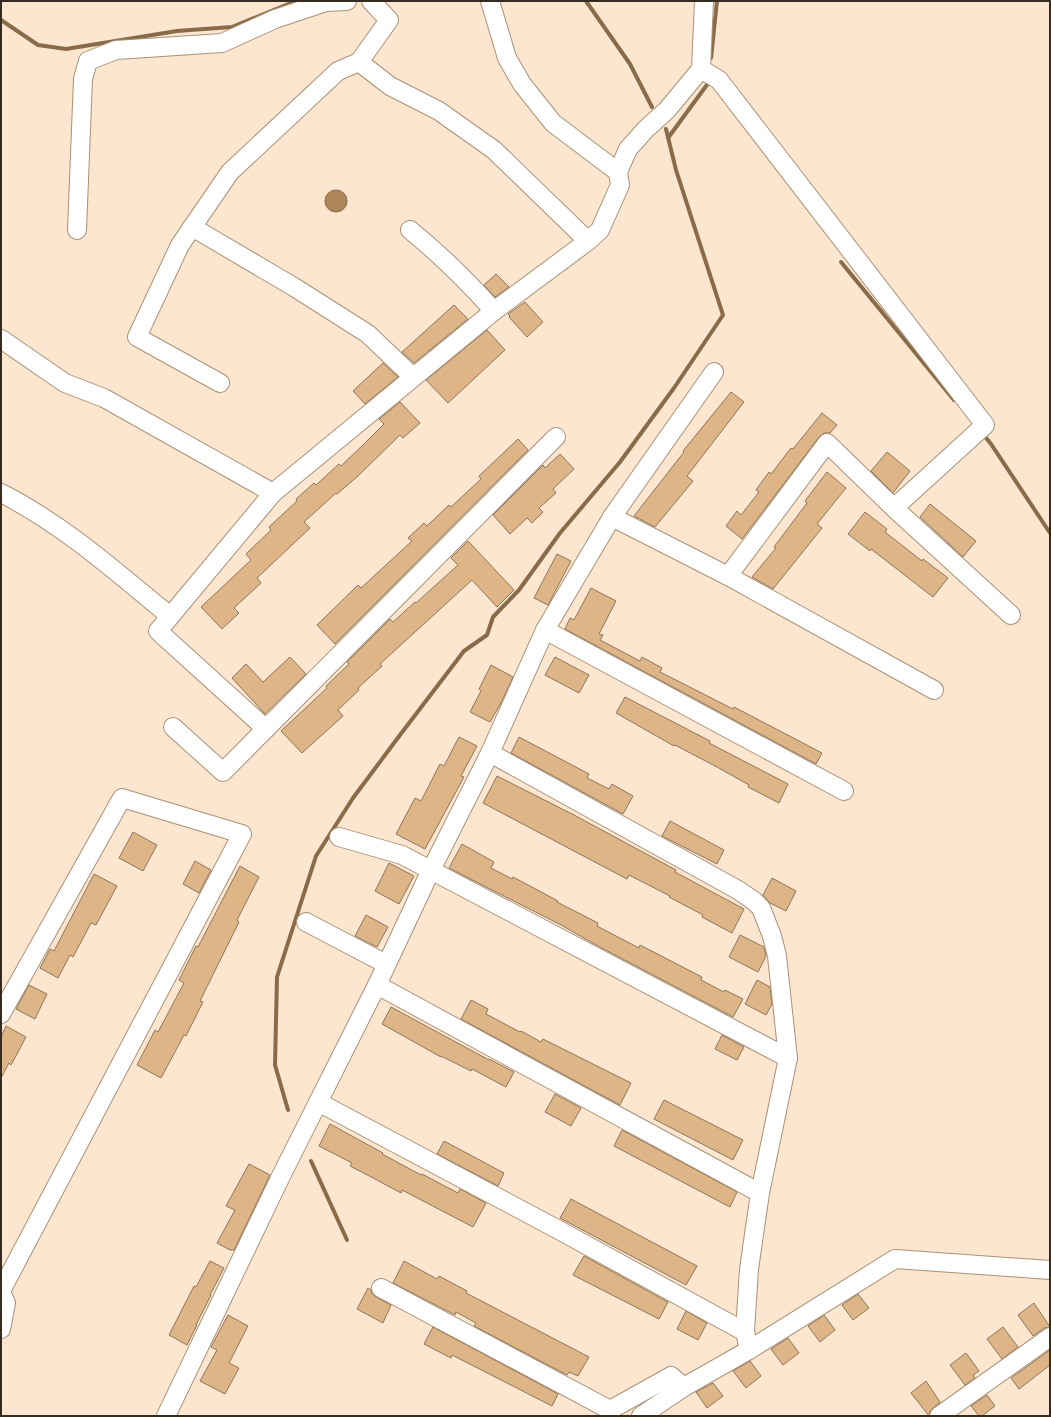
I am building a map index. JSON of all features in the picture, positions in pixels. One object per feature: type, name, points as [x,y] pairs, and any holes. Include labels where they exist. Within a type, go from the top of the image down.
[{"type":"street","points":[[77,230],[83,79],[88,61],[116,50],[222,43],[275,19],[326,2],[347,1]]},
{"type":"street","points":[[220,383],[137,337],[180,245],[230,172],[338,71],[359,62],[389,20],[371,1]]},
{"type":"street","points":[[490,1],[507,58],[522,84],[553,123],[618,172]]},
{"type":"street","points":[[266,729],[158,631],[273,493],[494,311],[588,242],[600,230],[620,185],[618,172],[628,150],[646,129],[667,110],[701,69],[704,1]]},
{"type":"street","points":[[359,62],[390,86],[439,110],[494,150],[588,242]]},
{"type":"street","points":[[701,69],[719,80],[985,425],[894,508]]},
{"type":"street","points":[[192,227],[294,287],[368,334],[413,377]]},
{"type":"street","points":[[410,230],[432,247],[466,280],[494,311]]},
{"type":"street","points":[[1,339],[65,383],[104,398],[273,493]]},
{"type":"street","points":[[166,1416],[281,1176],[377,985],[431,870],[490,753],[545,630],[612,517],[714,372]]},
{"type":"street","points":[[173,727],[223,772],[556,438]]},
{"type":"street","points":[[728,576],[827,443],[894,508],[1011,615]]},
{"type":"street","points":[[1,493],[26,506],[95,553],[170,616]]},
{"type":"street","points":[[612,517],[728,576],[934,690]]},
{"type":"street","points":[[545,630],[844,791]]},
{"type":"street","points":[[490,753],[738,890],[754,901],[761,908],[765,917],[777,956],[788,1058],[760,1193],[749,1269],[745,1332],[749,1350]]},
{"type":"street","points":[[1,1014],[122,798],[242,834],[1,1291],[6,1303],[1,1329]]},
{"type":"street","points":[[339,837],[402,855],[788,1058]]},
{"type":"street","points":[[306,922],[386,964]]},
{"type":"street","points":[[377,985],[760,1193]]},
{"type":"street","points":[[318,1102],[558,1229],[745,1332]]},
{"type":"street","points":[[641,1416],[684,1387],[749,1350],[895,1259],[1050,1270]]},
{"type":"street","points":[[381,1288],[610,1410],[671,1376],[684,1387]]},
{"type":"street","points":[[939,1416],[1050,1337]]},
{"type":"shaded area","points":[[332,190],[340,190],[347,197],[347,205],[340,212],[332,212],[325,205],[325,197]]},
{"type":"building","points":[[496,274],[509,287],[495,297],[484,285]]},
{"type":"building","points":[[525,302],[543,322],[527,337],[508,314]]},
{"type":"building","points":[[454,305],[468,319],[414,363],[402,352]]},
{"type":"building","points":[[487,330],[505,350],[448,403],[426,380]]},
{"type":"building","points":[[383,363],[398,377],[365,404],[353,391]]},
{"type":"building","points":[[731,392],[744,402],[687,476],[693,481],[655,527],[634,516],[684,452],[683,451]]},
{"type":"building","points":[[400,402],[420,423],[403,438],[400,435],[358,476],[337,494],[336,493],[304,522],[310,528],[257,578],[261,583],[234,608],[239,613],[222,629],[201,607],[251,560],[246,554],[271,530],[269,527],[297,501],[296,499],[314,483],[316,485],[339,464],[341,466],[384,424],[379,419]]},
{"type":"building","points":[[822,413],[837,425],[830,433],[824,433],[819,437],[742,539],[726,526],[737,511],[741,515],[759,492],[756,490],[769,472],[771,474],[791,448],[793,449]]},
{"type":"building","points":[[518,439],[528,450],[335,644],[317,625],[358,585],[361,588],[412,541],[408,538],[424,523],[427,526],[449,505],[451,507],[481,479],[479,476]]},
{"type":"building","points":[[887,452],[910,471],[893,493],[871,471]]},
{"type":"building","points":[[560,454],[574,469],[553,489],[556,493],[539,508],[543,512],[532,523],[527,518],[510,534],[493,515],[543,465],[545,468]]},
{"type":"building","points":[[827,472],[846,488],[817,524],[822,528],[773,589],[752,577],[776,548],[774,547],[807,503],[805,501]]},
{"type":"building","points":[[930,504],[976,541],[963,557],[920,517]]},
{"type":"building","points":[[865,512],[887,529],[885,532],[922,561],[923,559],[948,578],[933,597],[871,549],[870,551],[848,534]]},
{"type":"building","points":[[468,541],[514,590],[497,607],[472,580],[380,664],[382,666],[358,688],[359,690],[338,710],[343,716],[302,753],[281,731],[327,688],[326,686],[349,664],[347,662],[390,619],[393,622],[458,565],[451,558]]},
{"type":"building","points":[[557,554],[571,561],[548,605],[534,598]]},
{"type":"building","points":[[591,588],[616,601],[599,634],[603,635],[600,640],[640,661],[642,657],[662,668],[660,672],[733,709],[734,707],[822,753],[816,764],[565,629],[570,618],[574,620]]},
{"type":"building","points":[[290,657],[306,674],[265,714],[232,678],[246,664],[263,682]]},
{"type":"building","points":[[555,657],[589,675],[579,693],[545,675]]},
{"type":"building","points":[[491,665],[513,677],[490,722],[470,712],[481,691],[479,689]]},
{"type":"building","points":[[625,697],[710,741],[709,743],[788,784],[779,803],[748,787],[749,785],[717,767],[675,745],[674,746],[616,713]]},
{"type":"building","points":[[459,737],[477,746],[461,776],[464,777],[425,849],[396,834],[415,798],[421,801],[440,764],[444,766]]},
{"type":"building","points":[[519,737],[589,774],[587,778],[609,789],[612,784],[633,796],[623,814],[511,753]]},
{"type":"building","points":[[497,776],[574,815],[676,870],[675,872],[744,909],[732,933],[702,917],[703,915],[669,897],[670,896],[629,875],[627,879],[483,803]]},
{"type":"building","points":[[670,821],[724,850],[717,864],[662,836]]},
{"type":"building","points":[[133,832],[157,845],[143,871],[119,858]]},
{"type":"building","points":[[462,844],[494,862],[491,868],[512,879],[513,877],[558,901],[557,902],[598,923],[597,926],[639,948],[640,945],[702,977],[701,980],[724,992],[725,990],[743,999],[733,1017],[561,925],[449,868]]},
{"type":"building","points":[[195,861],[211,870],[199,893],[183,884]]},
{"type":"building","points":[[389,863],[414,876],[399,904],[375,891]]},
{"type":"building","points":[[240,866],[259,877],[237,920],[239,922],[200,1001],[203,1002],[186,1036],[184,1035],[161,1078],[137,1065],[155,1030],[158,1032],[184,983],[179,980]]},
{"type":"building","points":[[94,874],[117,886],[96,925],[91,923],[73,957],[70,955],[58,978],[40,968],[50,949],[54,951]]},
{"type":"building","points":[[772,878],[796,891],[786,911],[770,903],[763,895]]},
{"type":"building","points":[[366,915],[388,927],[377,947],[355,936]]},
{"type":"building","points":[[740,935],[764,947],[766,956],[758,972],[729,957]]},
{"type":"building","points":[[757,980],[770,987],[772,1004],[766,1015],[745,1004]]},
{"type":"building","points":[[29,985],[47,994],[35,1019],[16,1009]]},
{"type":"building","points":[[471,1000],[488,1009],[486,1014],[520,1032],[521,1031],[541,1042],[543,1039],[631,1083],[620,1105],[461,1019]]},
{"type":"building","points":[[391,1007],[514,1072],[506,1087],[472,1069],[471,1071],[441,1057],[382,1024]]},
{"type":"building","points":[[6,1026],[26,1037],[11,1065],[9,1063],[1,1078],[1,1037]]},
{"type":"building","points":[[722,1035],[744,1047],[737,1060],[715,1049]]},
{"type":"building","points":[[555,1094],[581,1108],[571,1126],[545,1112]]},
{"type":"building","points":[[664,1100],[743,1140],[733,1160],[654,1119]]},
{"type":"building","points":[[330,1124],[421,1175],[422,1174],[458,1193],[460,1189],[486,1203],[473,1227],[402,1190],[401,1193],[350,1166],[352,1163],[319,1146]]},
{"type":"building","points":[[622,1130],[737,1192],[730,1207],[614,1146]]},
{"type":"building","points":[[444,1141],[504,1173],[498,1186],[437,1154]]},
{"type":"building","points":[[249,1164],[270,1175],[234,1250],[230,1250],[217,1243],[235,1210],[226,1206]]},
{"type":"building","points":[[571,1199],[697,1266],[686,1285],[560,1218]]},
{"type":"building","points":[[584,1256],[668,1302],[659,1319],[573,1275]]},
{"type":"building","points":[[210,1261],[224,1268],[187,1345],[169,1335],[194,1286],[196,1287]]},
{"type":"building","points":[[404,1261],[437,1279],[439,1276],[467,1291],[466,1293],[589,1357],[578,1376],[569,1372],[567,1375],[474,1326],[476,1323],[456,1312],[455,1315],[393,1283]]},
{"type":"building","points":[[368,1288],[376,1297],[391,1305],[383,1323],[357,1309]]},
{"type":"building","points":[[858,1294],[869,1308],[853,1320],[842,1305]]},
{"type":"building","points":[[1034,1303],[1050,1327],[1044,1328],[1033,1336],[1018,1315]]},
{"type":"building","points":[[686,1311],[707,1323],[698,1340],[677,1329]]},
{"type":"building","points":[[228,1315],[248,1326],[229,1363],[239,1368],[225,1394],[200,1381],[217,1350],[211,1347]]},
{"type":"building","points":[[824,1315],[835,1330],[820,1342],[808,1326]]},
{"type":"building","points":[[433,1327],[558,1394],[552,1406],[452,1355],[451,1358],[424,1344]]},
{"type":"building","points":[[1003,1327],[1018,1347],[1002,1359],[987,1339]]},
{"type":"building","points":[[788,1338],[799,1353],[783,1365],[771,1349]]},
{"type":"building","points":[[1050,1350],[1050,1365],[1019,1389],[1011,1378]]},
{"type":"building","points":[[966,1353],[979,1371],[973,1375],[975,1378],[965,1385],[950,1365]]},
{"type":"building","points":[[750,1361],[761,1376],[746,1388],[733,1371]]},
{"type":"building","points":[[926,1381],[940,1402],[930,1411],[929,1416],[911,1393]]},
{"type":"building","points":[[713,1383],[723,1396],[707,1408],[696,1392]]},
{"type":"building","points":[[987,1395],[995,1406],[982,1416],[979,1416],[971,1406]]},
{"type":"waterway","points":[[1,20],[38,45],[66,49],[177,31],[232,27],[296,1]]},
{"type":"waterway","points":[[586,1],[630,64],[652,107]]},
{"type":"waterway","points":[[711,58],[717,1]]},
{"type":"waterway","points":[[668,138],[709,82]]},
{"type":"waterway","points":[[288,1110],[275,1065],[277,977],[316,856],[353,798],[464,651],[487,635],[493,617],[519,590],[560,533],[620,462],[674,388],[723,315],[676,170],[666,129]]},
{"type":"waterway","points":[[841,262],[954,400]]},
{"type":"waterway","points":[[982,433],[991,444],[1050,533]]},
{"type":"waterway","points":[[311,1161],[347,1240]]}]
